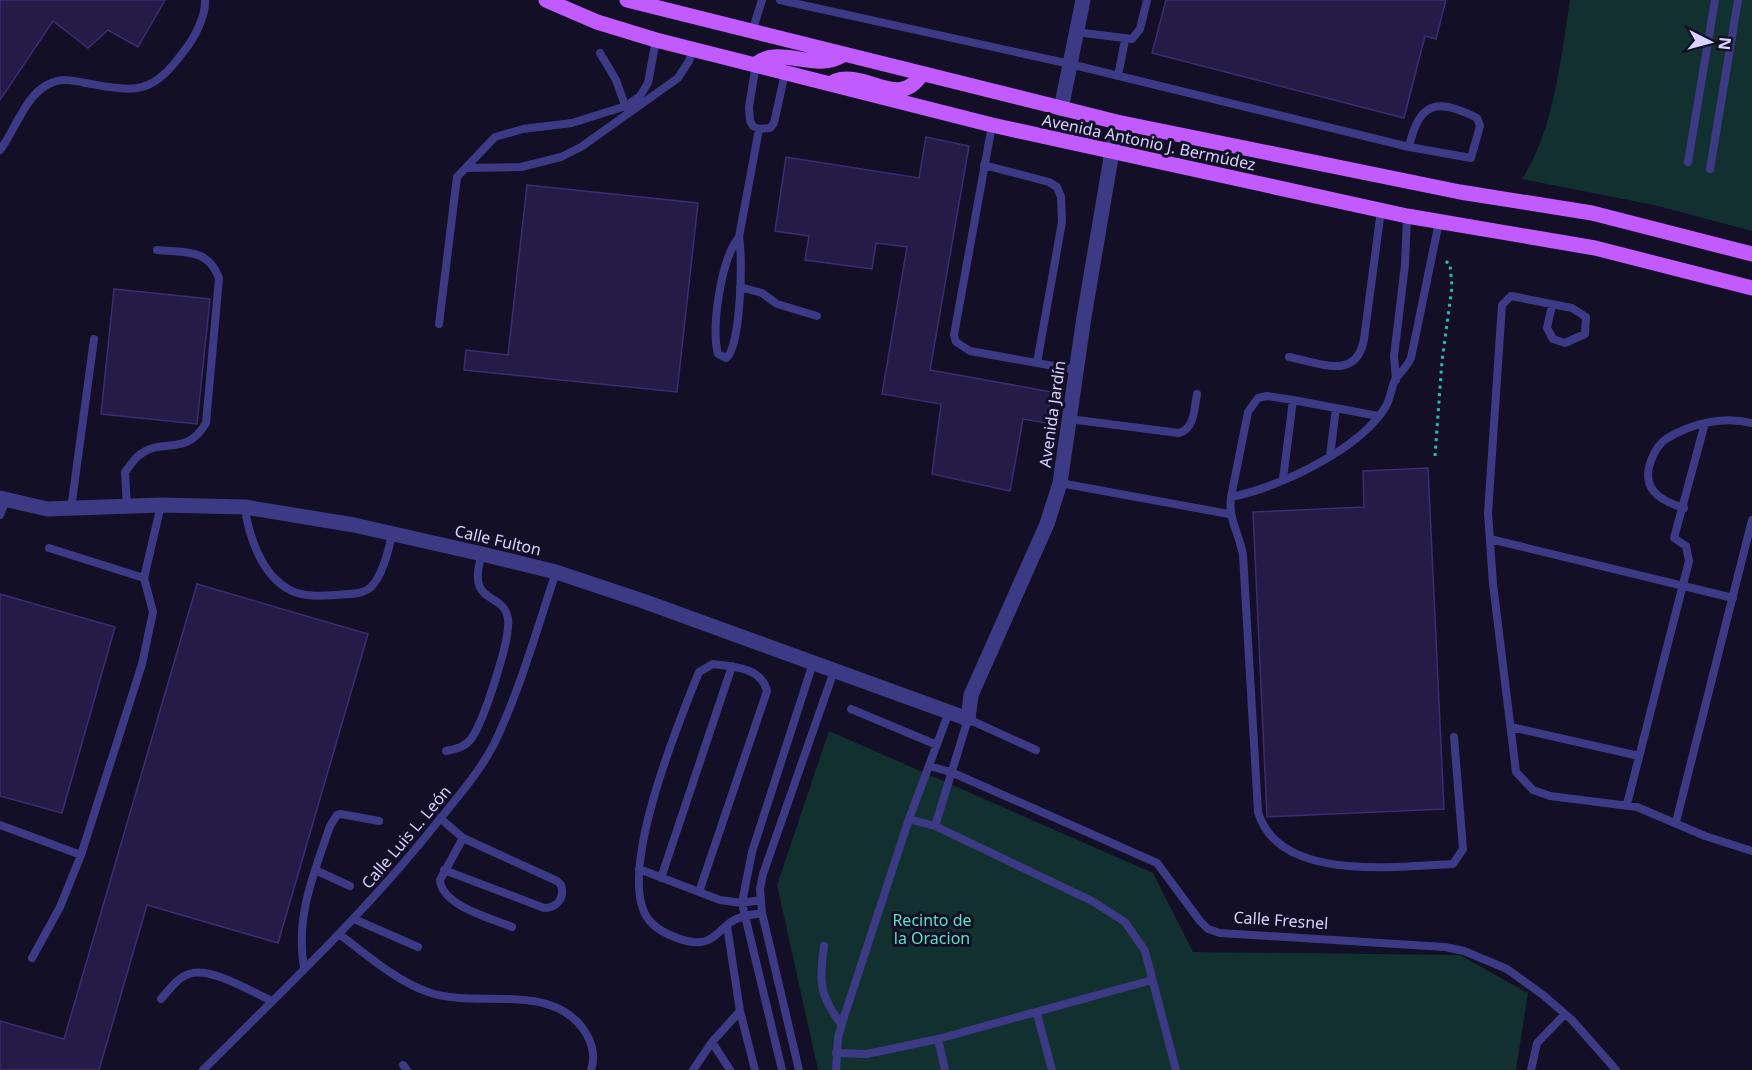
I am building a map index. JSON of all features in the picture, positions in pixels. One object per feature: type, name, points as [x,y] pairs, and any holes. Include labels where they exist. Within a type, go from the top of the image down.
[{"type":"main road","name":"Avenida Antonio J. Bermúdez","points":[[546,0],[597,22],[656,39],[992,125],[1111,153],[1407,216],[1595,248],[1752,288]]},
{"type":"main road","name":"Avenida Antonio J. Bermúdez","points":[[627,0],[752,33],[1117,122],[1460,192],[1592,213],[1752,254]]},
{"type":"main road","points":[[756,64],[768,57],[819,63],[843,55]]},
{"type":"main road","points":[[830,84],[851,79],[904,91],[913,87],[921,75]]},
{"type":"street","points":[[1061,109],[1083,0]]},
{"type":"street","name":"Avenida Jardín","points":[[968,719],[971,694],[1047,524],[1060,483],[1076,370],[1117,122]]},
{"type":"street","name":"Calle Fulton","points":[[3,499],[47,509],[128,508],[161,505],[245,507],[354,525],[482,554],[556,572],[968,719]]},
{"type":"street","name":"Avenida Jardín","points":[[949,712],[971,694]]},
{"type":"lane","points":[[752,33],[762,0]]},
{"type":"lane","points":[[780,0],[1070,63],[1409,147],[1471,158],[1480,126],[1477,118],[1451,109],[1429,108],[1420,116],[1409,147]]},
{"type":"lane","points":[[1076,32],[1125,40],[1132,39],[1140,29],[1147,0]]},
{"type":"lane","points":[[1688,162],[1715,0]]},
{"type":"lane","points":[[1710,169],[1738,0]]},
{"type":"lane","points":[[0,150],[35,94],[45,85],[70,80],[140,89],[155,82],[187,48],[207,1]]},
{"type":"lane","points":[[439,324],[457,177],[495,137],[523,129],[572,123],[626,106],[640,96],[648,83],[656,39]]},
{"type":"lane","points":[[1118,75],[1125,40]]},
{"type":"lane","points":[[466,168],[520,167],[561,157],[581,147],[678,78],[693,49]]},
{"type":"lane","points":[[600,53],[626,106],[627,116]]},
{"type":"lane","points":[[756,64],[749,114],[753,126],[759,129],[770,128],[774,123],[778,113],[785,72]]},
{"type":"lane","points":[[992,125],[954,335],[956,342],[970,351],[1076,370]]},
{"type":"lane","points":[[738,237],[730,249],[725,264],[716,337],[716,348],[722,357],[729,356],[734,344],[740,286],[741,257],[738,237],[759,129]]},
{"type":"lane","points":[[984,165],[1049,182],[1057,187],[1061,196],[1062,222],[1036,363]]},
{"type":"lane","points":[[1289,357],[1341,366],[1354,363],[1359,358],[1364,339],[1381,210]]},
{"type":"lane","points":[[1231,497],[1283,479],[1330,456],[1350,444],[1387,405],[1395,380],[1394,356],[1405,266],[1407,216]]},
{"type":"lane","points":[[1395,380],[1407,366],[1410,358],[1439,222]]},
{"type":"lane","points":[[128,508],[125,472],[138,456],[154,448],[190,443],[199,435],[206,423],[219,278],[214,264],[201,255],[157,250]]},
{"type":"lane","points":[[740,286],[762,292],[777,304],[817,316]]},
{"type":"lane","points":[[1552,305],[1547,328],[1553,339],[1565,343],[1578,340],[1585,334],[1586,317],[1581,312],[1552,305],[1511,296],[1502,305],[1494,443],[1488,492],[1490,539],[1516,772],[1533,790],[1550,796],[1626,804],[1676,822],[1705,836],[1752,851]]},
{"type":"lane","points":[[71,509],[94,339]]},
{"type":"lane","points":[[1070,419],[1179,434],[1185,432],[1192,422],[1197,394]]},
{"type":"lane","points":[[1378,416],[1267,396],[1258,398],[1251,404],[1241,439],[1229,514],[1244,555],[1258,812],[1262,826],[1280,846],[1311,861],[1366,867],[1453,864],[1463,849],[1454,737]]},
{"type":"lane","points":[[1283,479],[1293,400]]},
{"type":"lane","points":[[1330,456],[1336,408]]},
{"type":"lane","points":[[1684,508],[1657,495],[1649,484],[1647,470],[1654,453],[1665,440],[1705,423],[1721,419],[1752,423]]},
{"type":"lane","points":[[1626,804],[1689,561],[1681,541],[1674,538],[1684,508],[1705,423]]},
{"type":"lane","points":[[1060,483],[1229,514]]},
{"type":"lane","points":[[0,515],[3,499]]},
{"type":"lane","points":[[32,958],[60,907],[81,855],[129,710],[151,629],[153,612],[144,578],[161,505]]},
{"type":"lane","points":[[245,507],[254,543],[269,572],[285,587],[304,594],[346,594],[370,588],[377,579],[392,535]]},
{"type":"lane","points":[[1676,822],[1752,520]]},
{"type":"lane","points":[[1490,539],[1733,598]]},
{"type":"lane","points":[[49,548],[144,578]]},
{"type":"lane","points":[[446,751],[464,746],[476,731],[507,636],[508,617],[505,611],[484,594],[477,582],[476,574],[482,554]]},
{"type":"lane","name":"Calle Luis L. León","points":[[203,1070],[339,934],[398,870],[440,818],[494,744],[556,572]]},
{"type":"lane","points":[[782,1070],[742,903],[752,852],[813,663]]},
{"type":"lane","points":[[699,892],[767,691],[764,680],[757,674],[732,666],[713,664],[699,672],[649,812],[639,869],[639,885],[644,911],[649,920],[659,929],[693,942],[714,939],[727,926],[744,916],[762,913]]},
{"type":"lane","points":[[661,878],[732,666]]},
{"type":"lane","points":[[799,1070],[760,900],[769,855],[834,671]]},
{"type":"lane","points":[[850,709],[937,746]]},
{"type":"lane","points":[[836,1070],[836,1053],[842,1025],[909,819],[949,712]]},
{"type":"lane","points":[[935,826],[968,719],[1036,750]]},
{"type":"lane","points":[[1511,727],[1639,756]]},
{"type":"lane","name":"Calle Fresnel","points":[[929,765],[951,772],[1157,864],[1208,929],[1233,936],[1434,946],[1464,951],[1507,969],[1565,1014],[1616,1070]]},
{"type":"lane","points":[[304,968],[300,947],[302,924],[315,870],[330,826],[337,816],[352,814],[379,821]]},
{"type":"lane","points":[[440,818],[463,838],[556,880],[563,890],[558,903],[549,908],[536,906],[444,870]]},
{"type":"lane","points":[[909,819],[935,826],[1109,910],[1137,936],[1145,951],[1176,1070]]},
{"type":"lane","points":[[0,825],[81,855]]},
{"type":"lane","points":[[463,838],[444,870],[441,887],[447,897],[512,927]]},
{"type":"lane","points":[[639,869],[720,900],[742,903],[760,900]]},
{"type":"lane","points":[[315,870],[350,886]]},
{"type":"lane","points":[[354,918],[418,947]]},
{"type":"lane","points":[[727,926],[741,1011],[755,1070]]},
{"type":"lane","points":[[339,934],[378,962],[428,992],[466,999],[520,1000],[556,1006],[570,1015],[590,1041],[593,1051],[591,1070]]},
{"type":"lane","points":[[824,946],[820,973],[823,996],[842,1025]]},
{"type":"lane","points":[[161,999],[188,974],[199,972],[210,974],[272,1001]]},
{"type":"lane","points":[[836,1053],[867,1054],[938,1039],[1152,981]]},
{"type":"lane","points":[[693,1070],[712,1042],[741,1011]]},
{"type":"lane","points":[[1037,1014],[1052,1070]]},
{"type":"lane","points":[[1531,1070],[1537,1043],[1565,1014]]},
{"type":"lane","points":[[938,1039],[945,1070]]},
{"type":"lane","points":[[712,1042],[730,1070]]},
{"type":"path","points":[[1433,253],[1450,264],[1453,279],[1439,392],[1436,456]]},
{"type":"green space","points":[[1570,0],[1752,0],[1752,231],[1654,205],[1522,179],[1542,139],[1549,116]]},
{"type":"green space","name":"Recinto de la Oracion","points":[[829,731],[1153,873],[1193,952],[1460,955],[1528,993],[1516,1070],[818,1070],[777,885]]},
{"type":"building","points":[[0,0],[165,0],[138,47],[108,30],[88,48],[53,21],[0,100]]},
{"type":"building","points":[[1166,0],[1446,0],[1436,39],[1425,36],[1404,118],[1152,53]]},
{"type":"building","points":[[926,137],[969,146],[930,370],[1052,392],[1046,423],[1023,419],[1010,491],[932,474],[941,404],[882,394],[907,247],[876,243],[872,269],[805,260],[809,236],[775,231],[786,157],[919,178]]},
{"type":"building","points":[[527,185],[698,203],[677,392],[464,370],[466,350],[508,355]]},
{"type":"building","points":[[114,289],[210,299],[197,424],[101,414]]},
{"type":"building","points":[[1428,468],[1444,809],[1267,817],[1253,512],[1364,507],[1363,471]]},
{"type":"building","points":[[197,584],[368,634],[278,943],[147,905],[99,1070],[0,1070],[0,1021],[64,1039]]},
{"type":"building","points":[[0,594],[115,627],[62,813],[0,796]]}]
